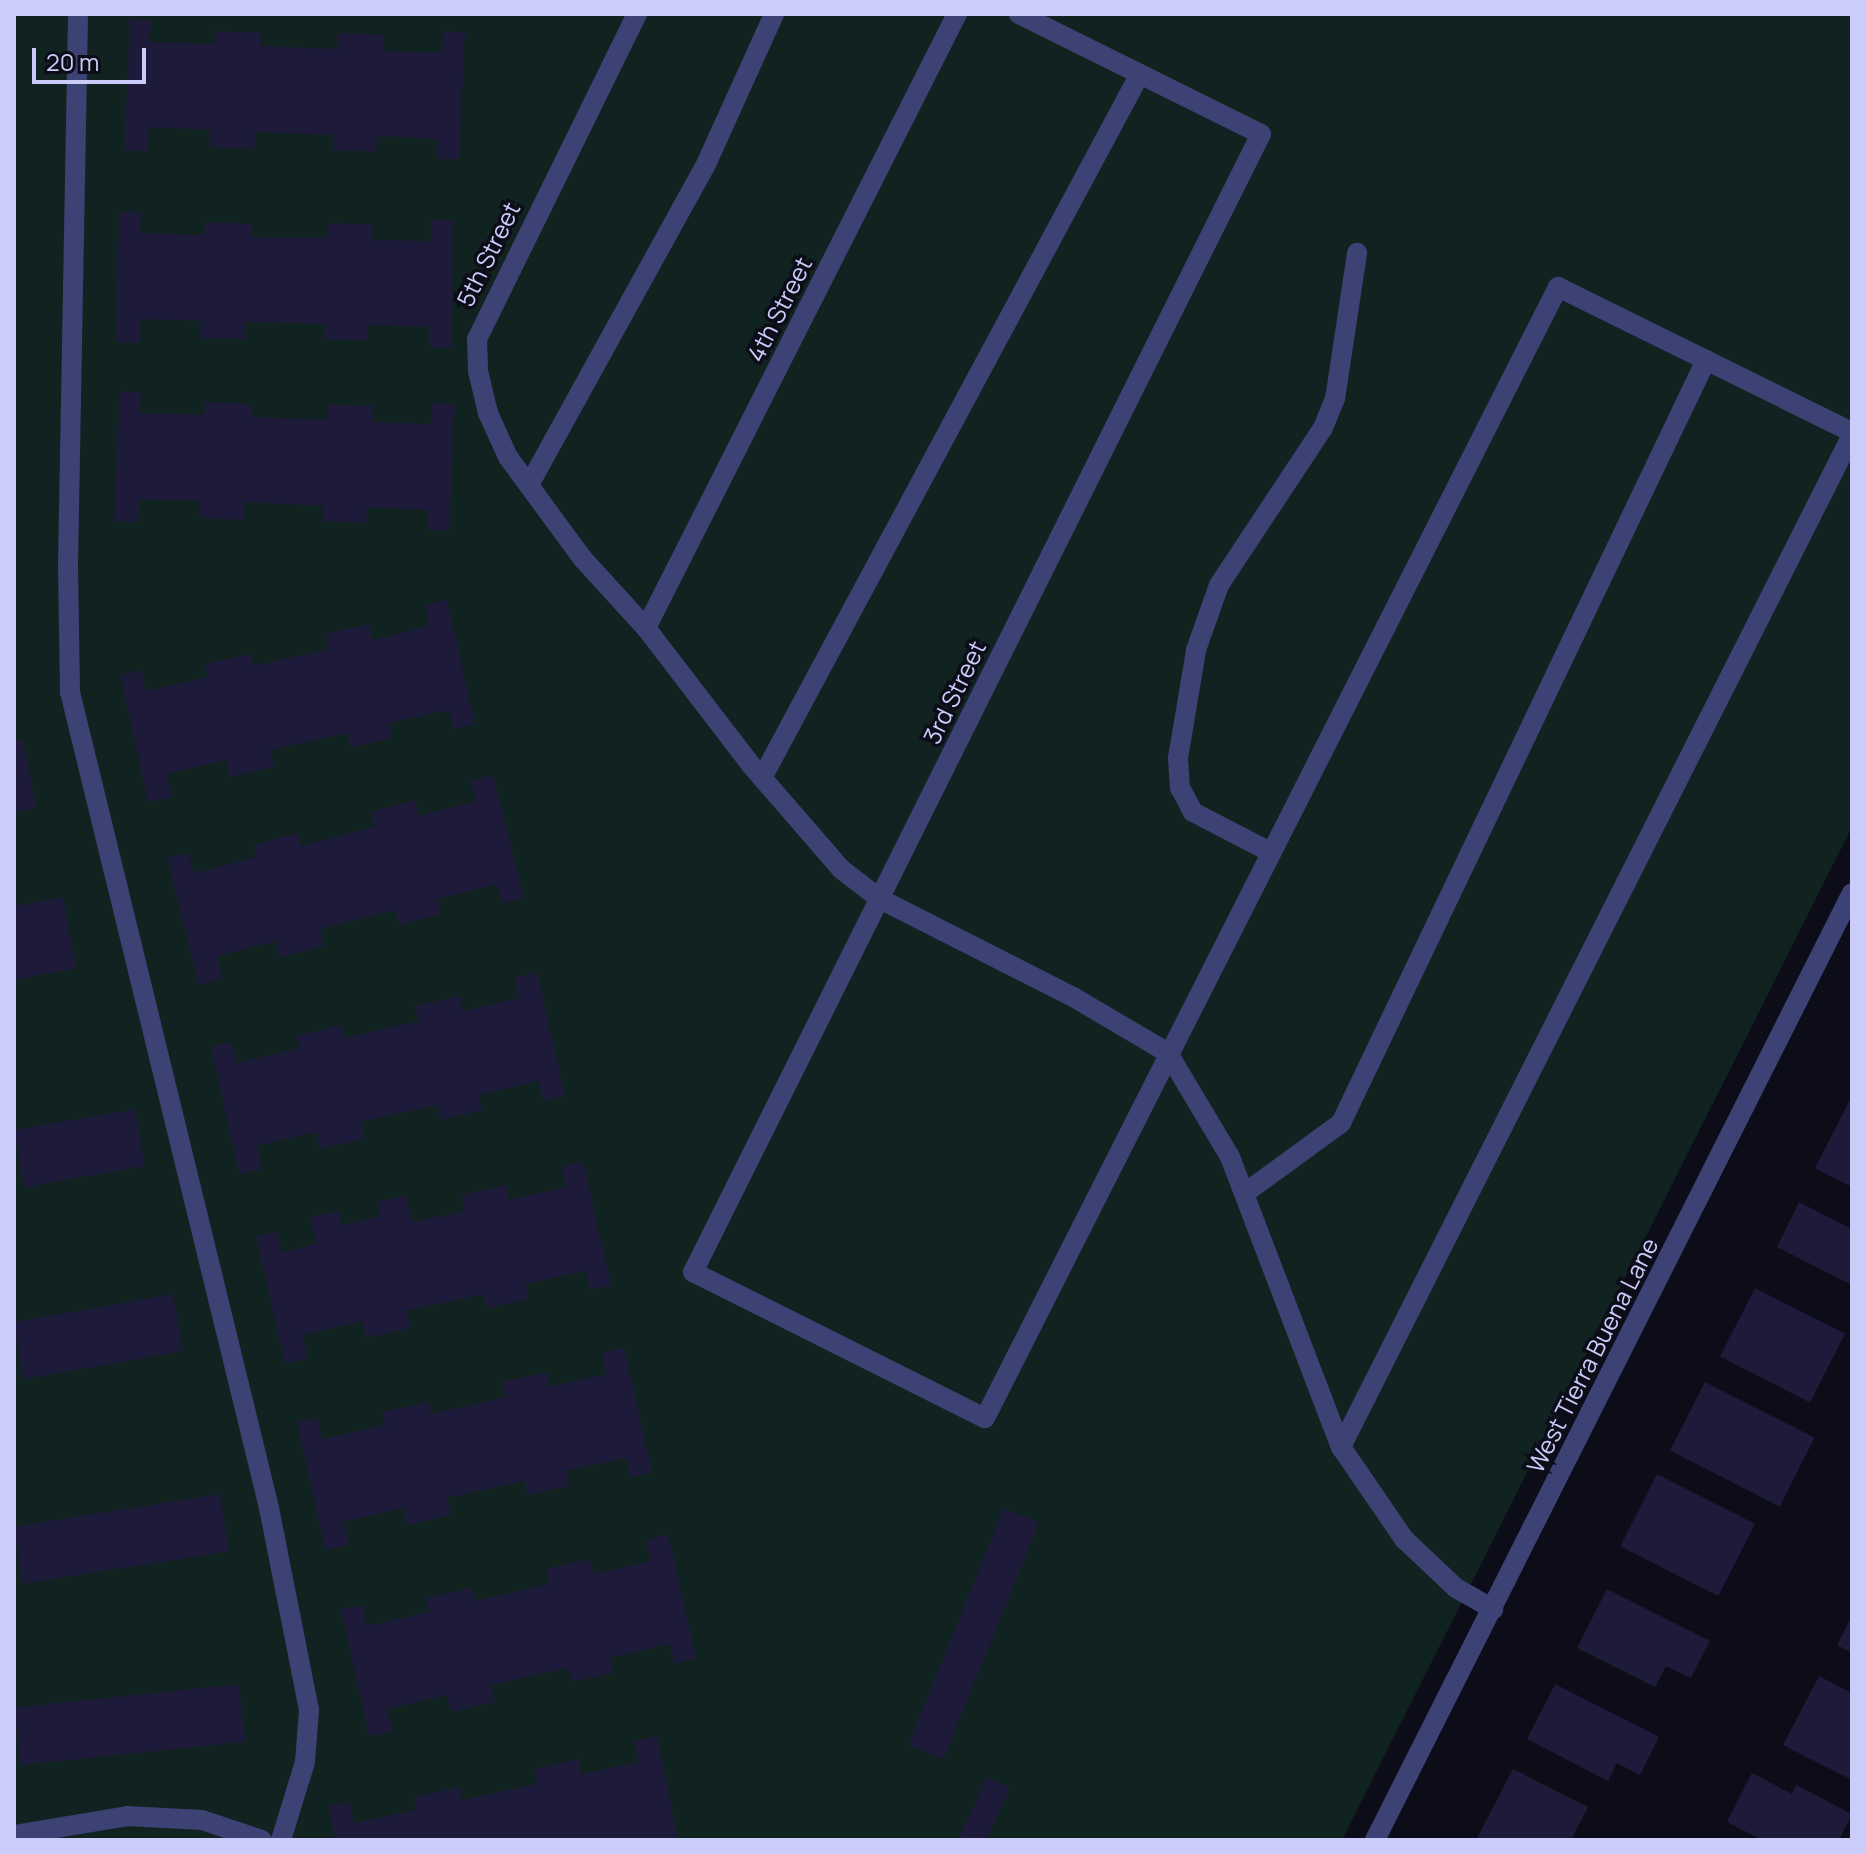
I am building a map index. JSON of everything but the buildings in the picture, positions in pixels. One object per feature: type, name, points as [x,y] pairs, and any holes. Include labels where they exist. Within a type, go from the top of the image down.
[{"type":"street","points":[[78,14],[68,565],[70,692],[265,1493],[309,1710],[305,1762],[281,1840]]},
{"type":"street","name":"5th Street","points":[[637,14],[477,339],[478,371],[488,413],[529,485],[583,559],[646,628],[762,778],[841,869],[880,899],[1075,998],[1168,1053]]},
{"type":"street","points":[[529,485],[707,162],[774,14]]},
{"type":"street","name":"4th Street","points":[[646,628],[957,14]]},
{"type":"street","points":[[762,778],[1140,74],[1019,14]]},
{"type":"street","name":"3rd Street","points":[[1140,74],[1261,134],[693,1272],[985,1418],[1168,1053]]},
{"type":"street","points":[[1268,851],[1193,812],[1180,788],[1178,758],[1196,650],[1219,585],[1323,428],[1335,399],[1357,253]]},
{"type":"street","points":[[1341,1447],[1852,434],[1558,287],[1268,851],[1168,1053],[1230,1157],[1341,1447],[1404,1539],[1456,1588],[1493,1609]]},
{"type":"street","points":[[1245,1193],[1341,1123],[1706,360]]},
{"type":"street","name":"West Tierra Buena Lane","points":[[1375,1840],[1852,893]]},
{"type":"street","points":[[14,1835],[127,1816],[202,1820],[262,1840]]},
{"type":"green space","points":[[14,14],[1852,14],[1852,827],[1342,1840],[14,1840]]}]
